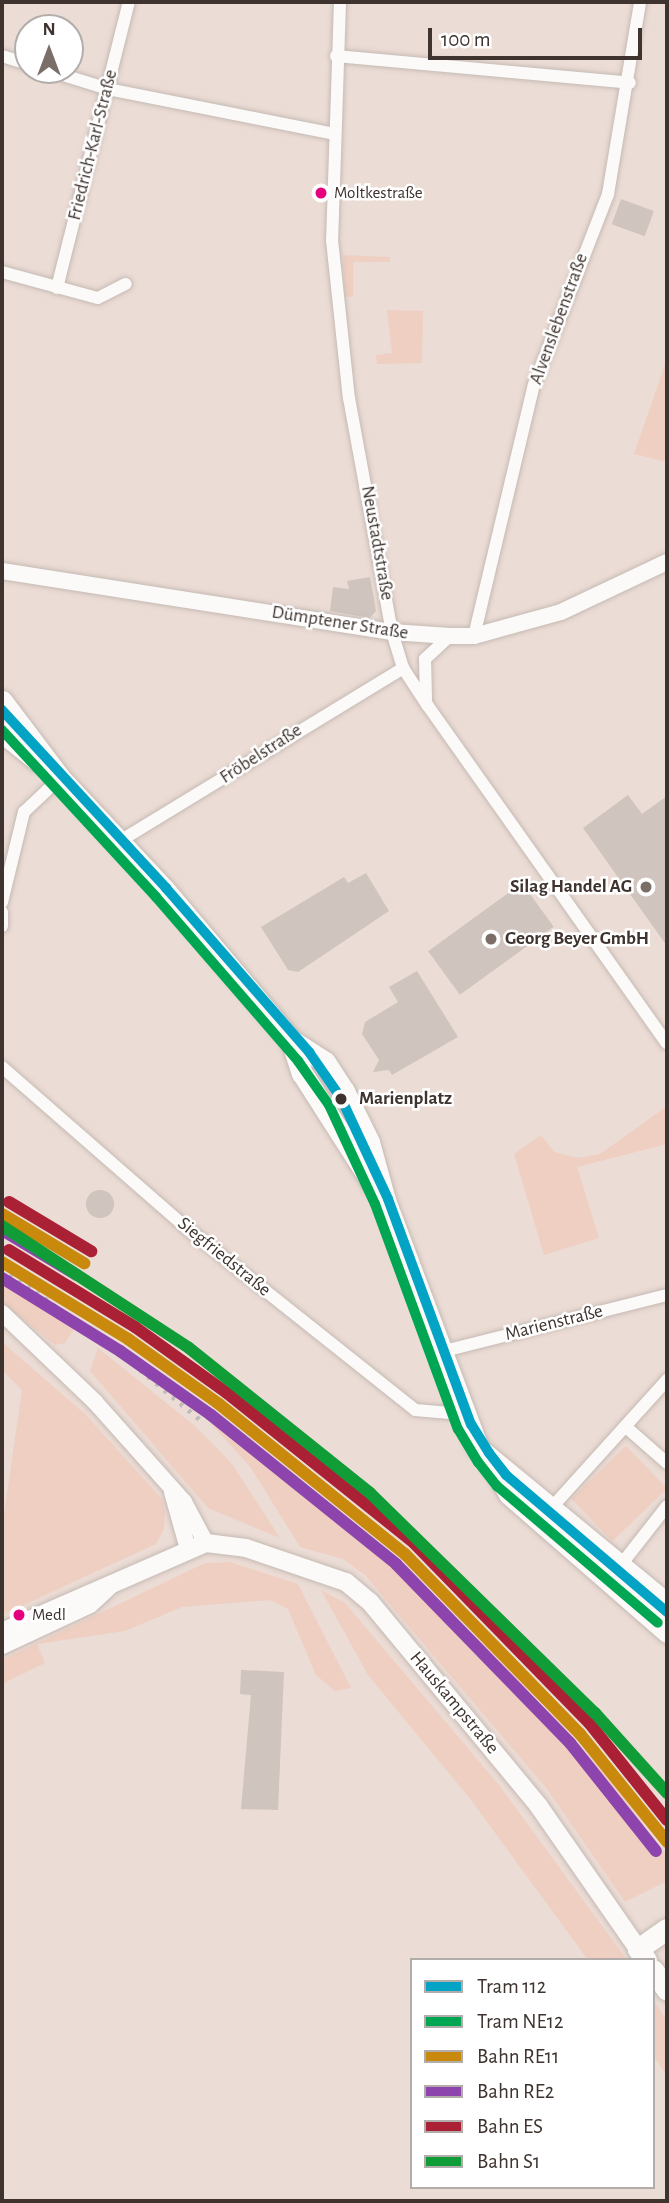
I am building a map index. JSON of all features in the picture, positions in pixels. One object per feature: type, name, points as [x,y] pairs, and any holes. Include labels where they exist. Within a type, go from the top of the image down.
[{"type":"main road","points":[[2,701],[60,778],[120,841],[291,1040],[325,1062],[344,1091],[369,1142],[385,1200],[462,1415],[509,1494],[667,1632]]},
{"type":"main road","points":[[2,732],[60,778]]},
{"type":"main road","points":[[493,1465],[554,1505],[620,1566],[667,1604]]},
{"type":"main road","name":"Hauskampstraße","points":[[108,1587],[206,1543],[247,1548],[322,1572],[370,1602],[538,1805],[649,1958]]},
{"type":"main road","points":[[2,1632],[84,1592],[108,1587]]},
{"type":"main road","points":[[2,1646],[90,1604],[108,1587]]},
{"type":"main road","points":[[654,1958],[667,1929]]},
{"type":"main road","points":[[655,1968],[667,1990]]},
{"type":"street","name":"Friedrich-Karl-Straße","points":[[57,288],[130,2]]},
{"type":"street","name":"Neustadtstraße","points":[[340,2],[336,56],[332,240],[349,398],[392,632],[403,667],[428,706],[667,1043]]},
{"type":"street","name":"Alvenslebenstraße","points":[[474,636],[534,385],[608,194],[629,83],[640,2]]},
{"type":"street","points":[[336,56],[629,83]]},
{"type":"street","points":[[84,82],[108,89],[335,134]]},
{"type":"street","points":[[2,272],[98,298],[126,284]]},
{"type":"street","name":"Dümptener Straße","points":[[2,571],[392,632],[474,636],[561,612],[667,562]]},
{"type":"street","points":[[428,706],[425,659],[450,636]]},
{"type":"street","name":"Fröbelstraße","points":[[120,841],[403,667]]},
{"type":"street","points":[[2,902],[24,812],[60,778]]},
{"type":"street","points":[[2,912],[2,926]]},
{"type":"street","name":"Siegfriedstraße","points":[[2,1067],[199,1238],[415,1410],[438,1416],[462,1415]]},
{"type":"street","name":"Marienstraße","points":[[440,1352],[667,1295]]},
{"type":"street","points":[[2,1313],[95,1402],[172,1492],[184,1502],[206,1543]]},
{"type":"street","points":[[554,1505],[667,1380]]},
{"type":"street","points":[[626,1427],[667,1463]]},
{"type":"street","points":[[172,1492],[188,1549]]},
{"type":"street","points":[[620,1566],[667,1506]]},
{"type":"shaded area","points":[[343,255],[390,257],[390,262],[353,262],[353,297],[345,297]]},
{"type":"shaded area","points":[[387,310],[423,311],[422,363],[377,364],[376,355],[392,353]]},
{"type":"shaded area","points":[[667,359],[667,462],[634,454]]},
{"type":"shaded area","points":[[667,1106],[667,1144],[577,1167],[599,1238],[544,1255],[514,1154],[541,1135],[554,1152],[578,1158],[600,1154]]},
{"type":"shaded area","points":[[2,1279],[74,1329],[65,1343],[55,1345],[2,1302]]},
{"type":"shaded area","points":[[2,1342],[85,1414],[162,1499],[165,1512],[164,1529],[156,1544],[2,1615],[2,1528],[22,1390],[2,1370]]},
{"type":"shaded area","points":[[98,1348],[196,1427],[232,1464],[280,1538],[208,1508],[90,1371]]},
{"type":"shaded area","points":[[217,1412],[493,1652],[608,1777],[667,1856],[667,1881],[625,1902],[547,1789],[365,1575],[343,1559],[300,1547],[251,1468],[207,1419]]},
{"type":"shaded area","points":[[626,1446],[667,1488],[612,1541],[571,1499]]},
{"type":"shaded area","points":[[230,1562],[298,1584],[351,1688],[335,1691],[316,1675],[288,1609],[270,1600],[182,1607],[125,1631],[37,1644],[45,1663],[2,1684],[2,1660],[205,1563]]},
{"type":"shaded area","points":[[321,1590],[345,1603],[499,1785],[626,1958],[587,1958],[471,1800],[368,1675]]},
{"type":"shaded area","points":[[655,2002],[667,2021],[667,2076],[655,2058]]},
{"type":"building","points":[[621,199],[654,211],[645,236],[612,224]]},
{"type":"building","points":[[370,577],[376,611],[370,618],[330,611],[333,587],[349,589],[347,581]]},
{"type":"building","name":"Silag Handel AG","points":[[628,795],[642,814],[667,796],[667,946],[583,828]]},
{"type":"building","points":[[366,873],[389,911],[298,972],[288,970],[261,927],[344,877],[348,883]]},
{"type":"building","name":"Georg Beyer GmbH","points":[[522,883],[554,927],[460,995],[428,951]]},
{"type":"building","points":[[417,971],[458,1037],[392,1075],[389,1070],[373,1072],[379,1060],[362,1034],[365,1022],[398,1002],[389,987]]},
{"type":"building","points":[[100,1190],[110,1194],[114,1204],[110,1214],[100,1218],[90,1214],[86,1204],[90,1194]]},
{"type":"building","points":[[241,1670],[284,1672],[278,1810],[241,1809],[251,1695],[240,1694]]},
{"type":"railway","points":[[2,1267],[124,1356],[204,1423]]},
{"type":"tram line","name":"112","points":[[2,710],[166,888],[309,1052],[341,1098],[388,1199],[471,1424],[489,1453],[506,1475],[667,1612]]},
{"type":"tram line","name":"NE12","points":[[2,730],[156,897],[298,1061],[329,1105],[375,1204],[458,1429],[478,1462],[497,1486],[658,1623]]},
{"type":"rail line","name":"ES","points":[[9,1202],[91,1251]]},
{"type":"rail line","name":"RE11","points":[[2,1214],[84,1263]]},
{"type":"rail line","name":"S1","points":[[2,1226],[189,1348],[370,1493],[595,1713],[667,1793]]},
{"type":"rail line","name":"RE2","points":[[2,1230],[77,1275]]},
{"type":"rail line","name":"ES","points":[[9,1250],[135,1327],[227,1393],[414,1543],[590,1724],[667,1820]]},
{"type":"rail line","name":"RE11","points":[[2,1262],[128,1339],[219,1404],[405,1554],[580,1734],[667,1842]]},
{"type":"rail line","name":"RE2","points":[[2,1278],[120,1351],[211,1415],[396,1564],[570,1743],[656,1851]]},
{"type":"place","name":"Moltkestraße","points":[[321,193]]},
{"type":"place","name":"Silag Handel AG","points":[[646,887]]},
{"type":"place","name":"Georg Beyer GmbH","points":[[491,939]]},
{"type":"place","name":"Marienplatz","points":[[341,1099]]},
{"type":"place","name":"Medl","points":[[19,1615]]}]
